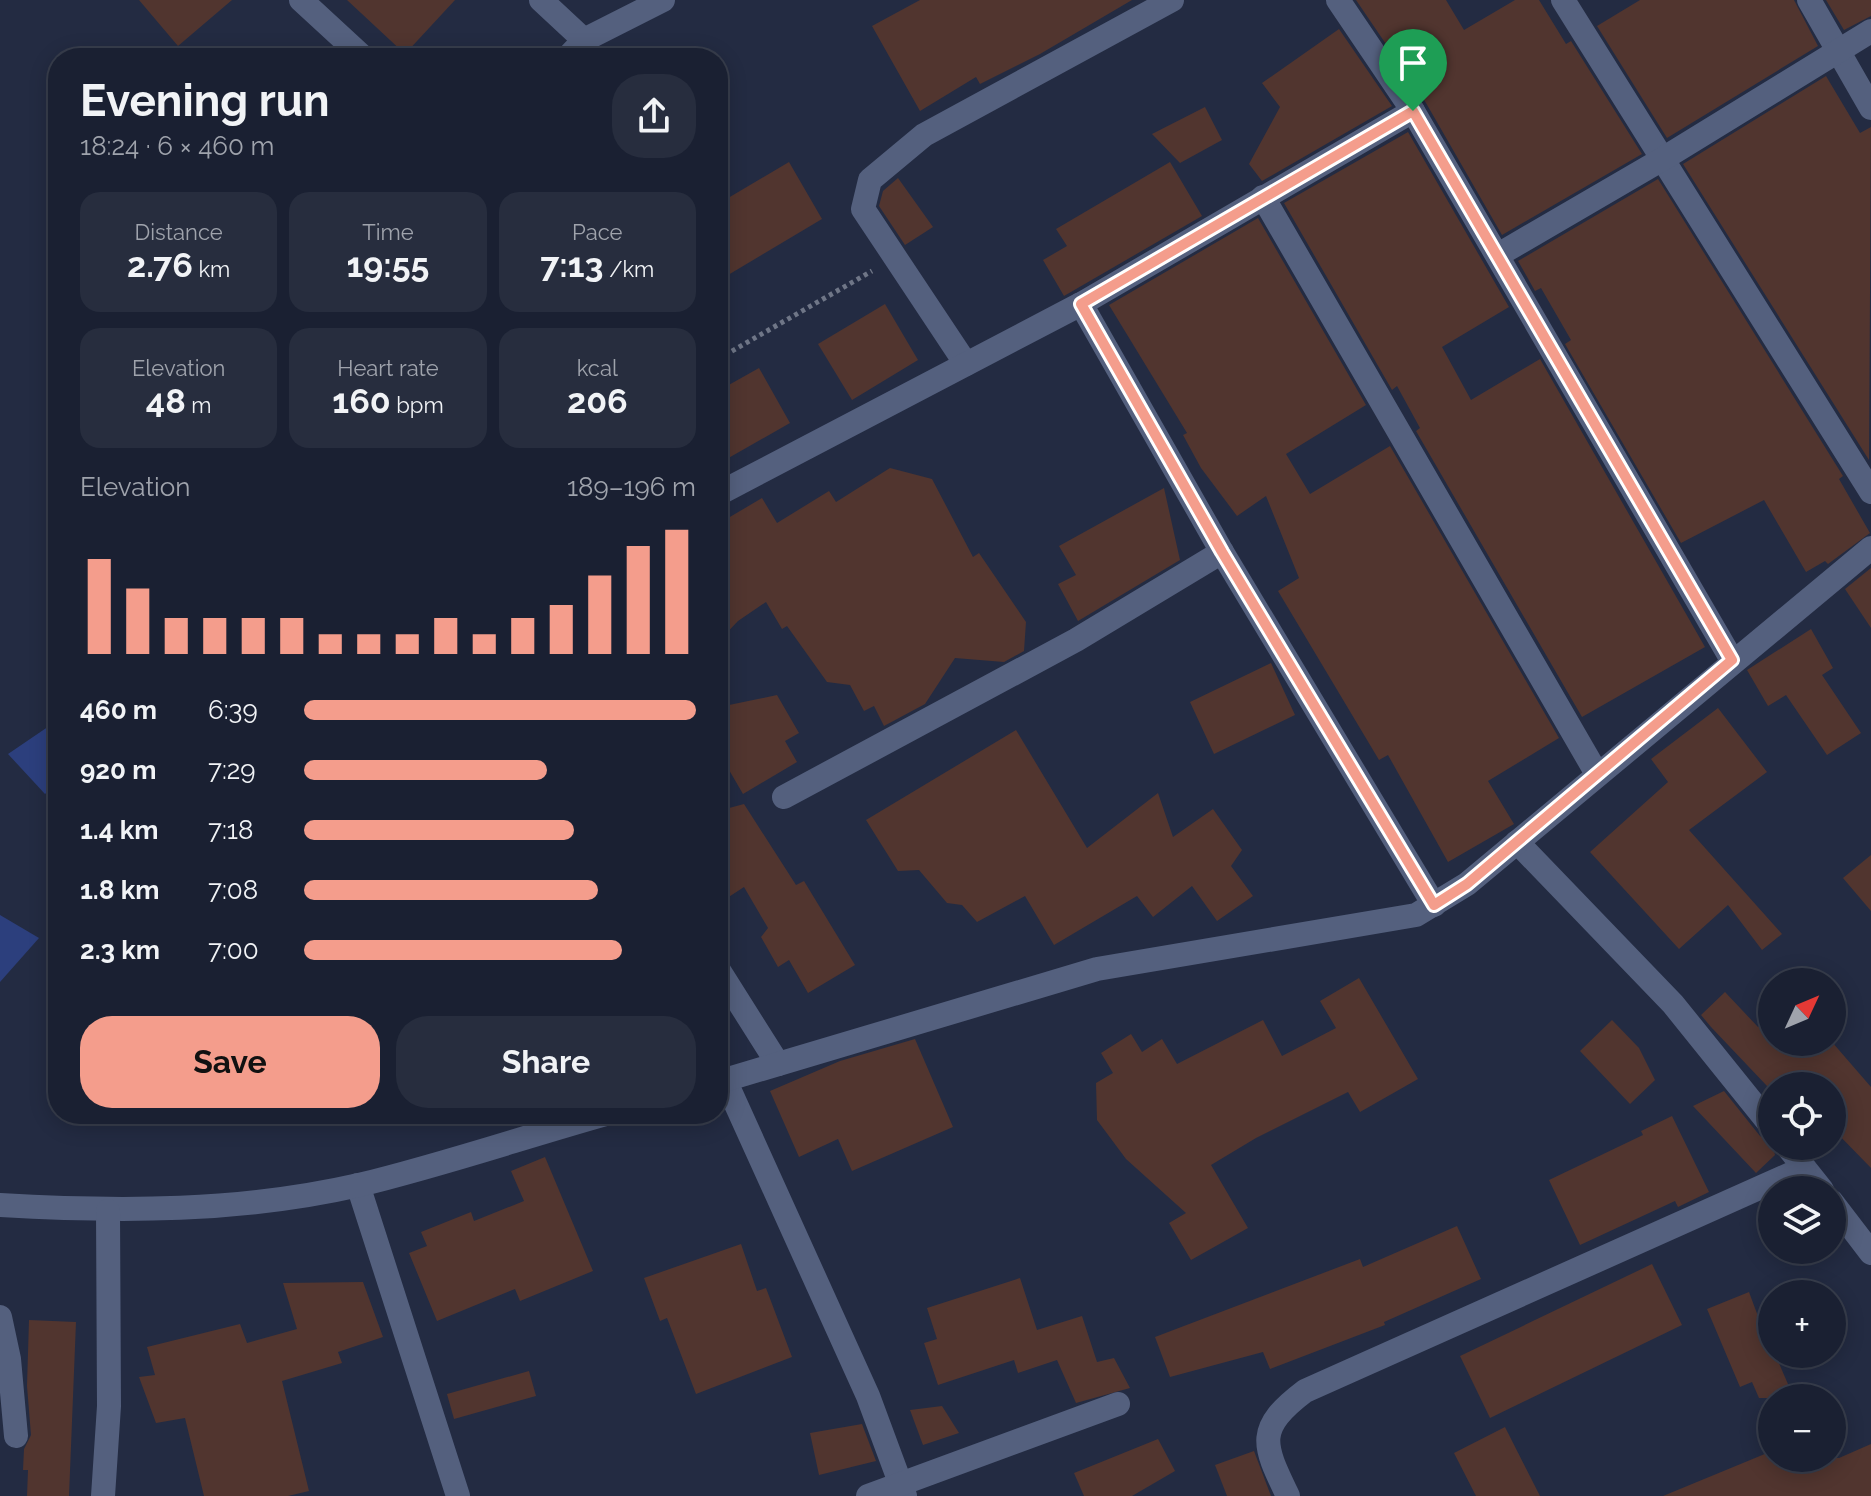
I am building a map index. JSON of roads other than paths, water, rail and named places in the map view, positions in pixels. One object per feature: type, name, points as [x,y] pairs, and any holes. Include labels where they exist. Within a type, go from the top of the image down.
[{"type":"street","points":[[301,0],[353,48]]},
{"type":"street","points":[[541,0],[584,40]]},
{"type":"street","points":[[576,48],[584,40],[663,0]]},
{"type":"street","points":[[966,364],[863,209],[870,180],[924,135],[1172,0]]},
{"type":"street","points":[[1338,0],[1413,111],[1732,660]]},
{"type":"street","points":[[1563,0],[1871,492]]},
{"type":"street","points":[[1809,0],[1871,108]]},
{"type":"street","points":[[1498,255],[1661,160],[1871,31]]},
{"type":"street","points":[[728,489],[1081,304],[1413,111]]},
{"type":"street","points":[[1263,197],[1597,774]]},
{"type":"street","points":[[1081,304],[1222,552],[1434,905]]},
{"type":"street","points":[[728,1079],[1097,969],[1416,915],[1467,884],[1732,660],[1871,548]]},
{"type":"street","points":[[784,797],[1076,640],[1222,552]]},
{"type":"street","points":[[1517,842],[1673,1004],[1758,1110]]},
{"type":"street","points":[[728,985],[778,1064]]},
{"type":"street","points":[[728,1094],[868,1396],[904,1491]]},
{"type":"street","points":[[0,1205],[108,1211],[240,1204],[358,1185],[571,1124]]},
{"type":"street","points":[[1798,1160],[1811,1176]]},
{"type":"street","points":[[1288,1496],[1265,1445],[1269,1426],[1305,1391],[1804,1168]]},
{"type":"street","points":[[358,1185],[458,1496]]},
{"type":"street","points":[[103,1496],[109,1406],[108,1211]]},
{"type":"street","points":[[1846,1220],[1871,1253]]},
{"type":"street","points":[[0,1317],[9,1359],[16,1436]]},
{"type":"street","points":[[868,1496],[904,1491],[1118,1404]]}]
